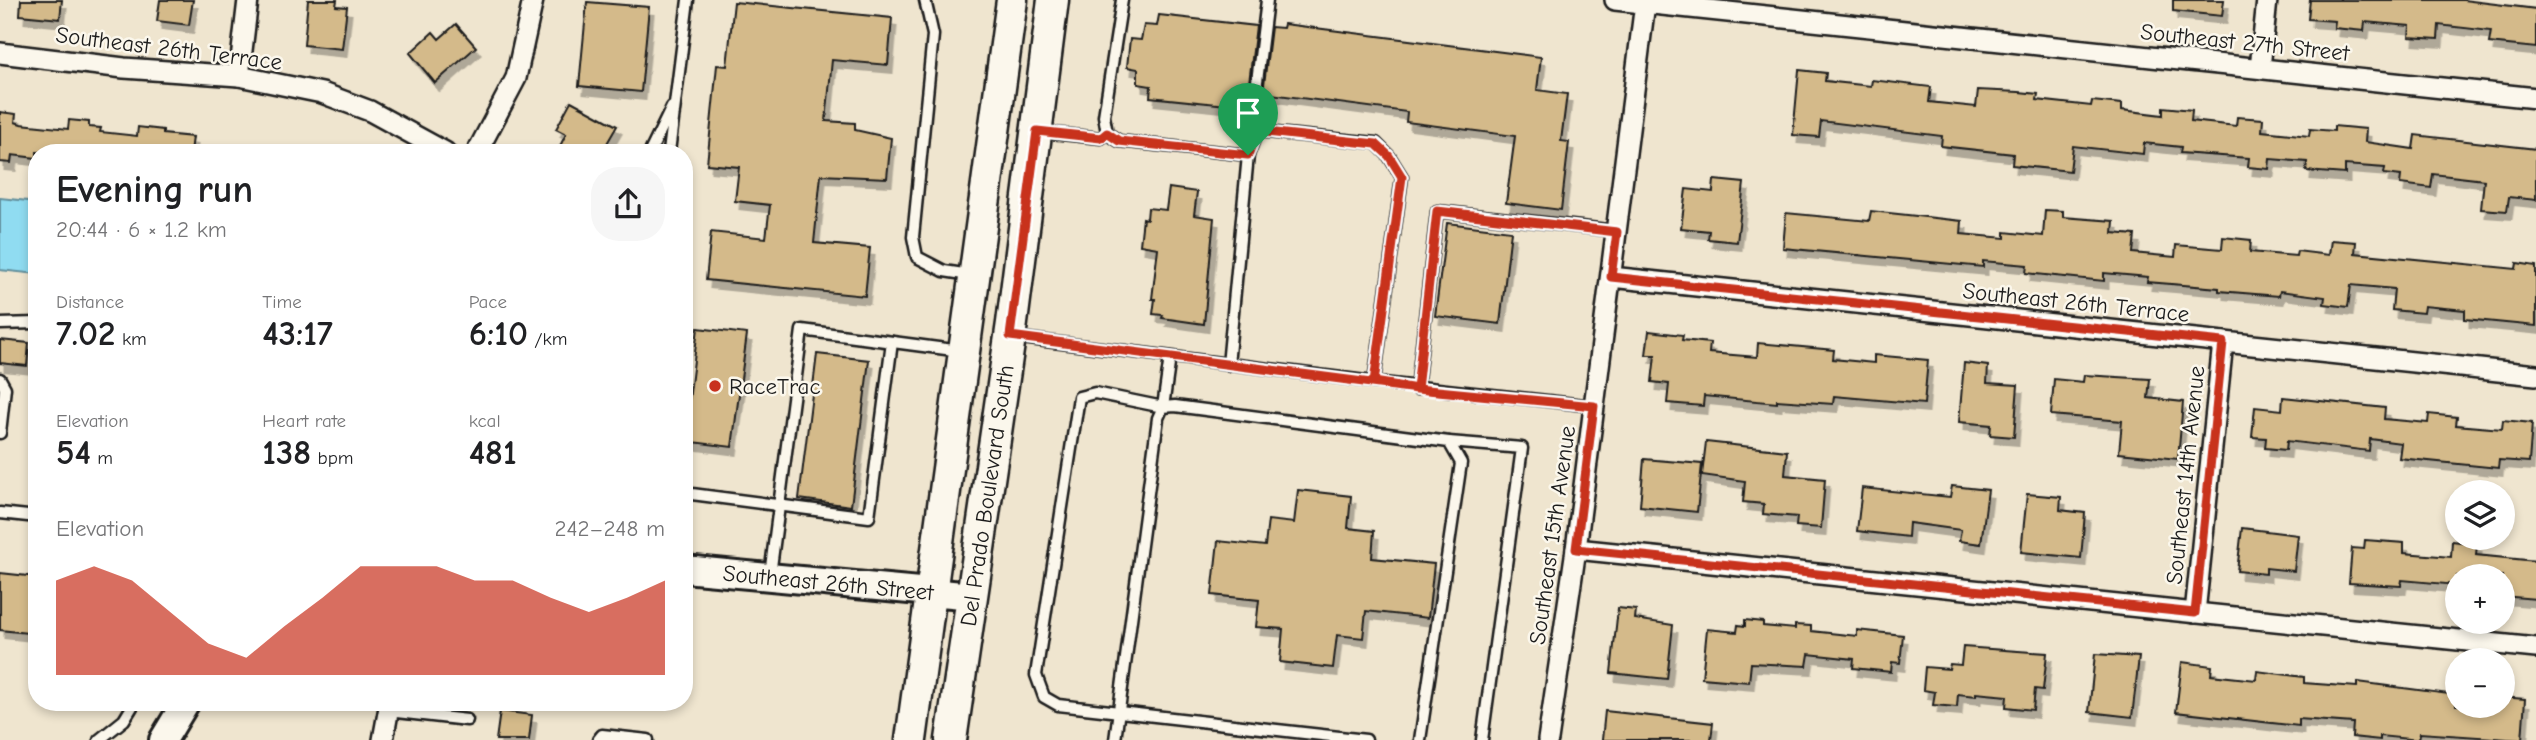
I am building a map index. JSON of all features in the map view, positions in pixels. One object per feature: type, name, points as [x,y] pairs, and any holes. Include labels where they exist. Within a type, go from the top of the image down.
[{"type":"main road","name":"Del Prado Boulevard South","points":[[911,740],[1012,0]]},
{"type":"main road","name":"Del Prado Boulevard South","points":[[951,740],[1010,336],[1053,0]]},
{"type":"street","points":[[239,76],[248,0]]},
{"type":"street","points":[[481,144],[516,78],[533,0]]},
{"type":"street","name":"Southeast 27th Street","points":[[1615,0],[2536,98]]},
{"type":"street","points":[[2260,68],[2267,0]]},
{"type":"street","name":"Southeast 15th Avenue","points":[[1548,740],[1576,549],[1645,3]]},
{"type":"street","name":"Southeast 26th Terrace","points":[[0,53],[124,68],[239,76],[346,101],[429,144]]},
{"type":"street","name":"Southeast 26th Terrace","points":[[1611,277],[2536,375]]},
{"type":"street","name":"Southeast 14th Avenue","points":[[2195,613],[2223,342]]},
{"type":"street","points":[[1576,549],[2536,648]]},
{"type":"street","name":"Southeast 26th Street","points":[[693,570],[974,596]]},
{"type":"street","points":[[163,740],[181,711]]},
{"type":"street","points":[[383,740],[387,711]]},
{"type":"lane","points":[[670,144],[688,0]]},
{"type":"lane","points":[[925,0],[933,35],[913,237],[917,257],[944,271],[974,276]]},
{"type":"lane","points":[[1122,0],[1104,116],[1107,133],[1119,141],[1248,155]]},
{"type":"lane","points":[[1228,365],[1248,155],[1267,0]]},
{"type":"lane","points":[[654,144],[676,100]]},
{"type":"lane","points":[[1037,131],[1101,138],[1107,133]]},
{"type":"lane","points":[[1248,155],[1257,131],[1376,144],[1389,156],[1402,177],[1374,382]]},
{"type":"lane","points":[[1417,389],[1437,211],[1617,232]]},
{"type":"lane","points":[[0,324],[28,323]]},
{"type":"lane","points":[[770,575],[802,330],[964,351]]},
{"type":"lane","points":[[1010,336],[1417,389],[1594,406]]},
{"type":"lane","points":[[693,494],[869,517],[892,342]]},
{"type":"lane","points":[[1115,740],[1158,418],[1163,407],[1170,358]]},
{"type":"lane","points":[[0,379],[5,388],[0,433]]},
{"type":"lane","points":[[1366,740],[1058,705],[1044,697],[1036,675],[1079,397],[1095,393],[1163,407],[1449,442],[1522,448],[1482,740]]},
{"type":"lane","points":[[1420,740],[1461,463],[1449,442]]},
{"type":"lane","points":[[0,513],[28,516]]},
{"type":"lane","points":[[99,740],[124,720],[130,711]]},
{"type":"lane","points":[[416,711],[467,720]]},
{"type":"lane","points":[[598,740],[601,735],[648,740]]},
{"type":"water","points":[[0,198],[28,201],[28,273],[0,270]]},
{"type":"building","points":[[21,0],[62,0],[60,19],[20,15]]},
{"type":"building","points":[[160,0],[193,0],[189,25],[157,21]]},
{"type":"building","points":[[308,0],[337,0],[336,6],[347,7],[342,49],[304,45]]},
{"type":"building","points":[[2173,0],[2224,0],[2222,16],[2173,11]]},
{"type":"building","points":[[2310,0],[2463,0],[2536,9],[2536,48],[2489,43],[2491,31],[2439,25],[2438,39],[2409,37],[2410,26],[2365,22],[2364,31],[2334,28],[2335,21],[2308,19]]},
{"type":"building","points":[[587,2],[649,7],[641,92],[579,86]]},
{"type":"building","points":[[734,2],[892,18],[888,65],[832,60],[826,121],[855,123],[855,130],[891,138],[887,178],[821,175],[814,243],[870,248],[865,296],[706,280],[711,232],[766,238],[770,205],[735,201],[739,167],[707,164],[717,65],[727,66]]},
{"type":"building","points":[[1159,15],[1256,26],[1246,107],[1150,97],[1151,86],[1138,84],[1138,69],[1127,67],[1130,39],[1141,40],[1144,25],[1157,26]]},
{"type":"building","points":[[456,24],[476,47],[435,83],[410,53],[433,32],[439,39]]},
{"type":"building","points":[[1284,24],[1541,57],[1537,90],[1567,94],[1561,141],[1569,142],[1561,210],[1506,203],[1515,136],[1406,122],[1407,112],[1263,93],[1271,27],[1283,28]]},
{"type":"building","points":[[1799,70],[1826,73],[1825,81],[1871,86],[1872,80],[1931,87],[1929,102],[1976,107],[1978,90],[2019,92],[2038,94],[2037,100],[2091,106],[2092,101],[2122,104],[2122,110],[2163,115],[2163,107],[2192,110],[2191,121],[2236,126],[2237,117],[2263,119],[2262,131],[2309,136],[2310,129],[2334,131],[2334,126],[2366,129],[2365,142],[2413,149],[2415,135],[2536,149],[2536,200],[2509,197],[2507,211],[2481,209],[2484,180],[2433,174],[2431,188],[2400,184],[2401,176],[2384,174],[2385,168],[2345,165],[2345,174],[2306,171],[2307,162],[2270,159],[2269,169],[2248,167],[2249,158],[2180,153],[2181,147],[2144,143],[2143,154],[2073,146],[2070,171],[2012,165],[2013,154],[1941,146],[1942,136],[1821,121],[1819,137],[1793,135]]},
{"type":"building","points":[[571,101],[617,126],[607,144],[561,144],[566,134],[556,129]]},
{"type":"building","points":[[0,112],[16,114],[15,122],[21,124],[68,129],[69,120],[89,122],[89,127],[101,128],[100,132],[137,136],[138,127],[163,130],[163,134],[193,137],[192,144],[28,144],[28,157],[12,155],[11,163],[0,162]]},
{"type":"building","points":[[1714,180],[1744,183],[1737,242],[1708,239],[1709,231],[1681,228],[1686,189],[1713,192]]},
{"type":"building","points":[[1169,188],[1197,192],[1194,215],[1214,218],[1204,324],[1162,318],[1163,315],[1153,314],[1155,299],[1152,299],[1158,248],[1140,245],[1143,218],[1147,219],[1148,208],[1166,210]]},
{"type":"building","points":[[2045,210],[2063,211],[2063,217],[2114,221],[2113,233],[2135,235],[2133,253],[2175,257],[2176,245],[2222,249],[2223,237],[2251,240],[2250,252],[2296,256],[2297,251],[2329,255],[2331,240],[2356,242],[2355,253],[2516,269],[2517,263],[2536,266],[2536,326],[2465,319],[2465,310],[2424,306],[2423,313],[2392,310],[2394,289],[2351,285],[2348,307],[2324,304],[2325,297],[2280,291],[2279,296],[2219,291],[2219,288],[2147,282],[2148,277],[2104,273],[2104,281],[2026,273],[2027,265],[1983,261],[1983,267],[1783,248],[1786,213],[1869,221],[1871,211],[1962,221],[1961,234],[2005,238],[2005,232],[2043,236]]},
{"type":"building","points":[[1447,223],[1511,231],[1500,324],[1435,316]]},
{"type":"building","name":"RaceTrac","points":[[698,328],[747,334],[732,447],[693,442],[693,368]]},
{"type":"building","points":[[1649,331],[1683,335],[1682,340],[1710,343],[1709,353],[1757,357],[1758,343],[1834,350],[1833,359],[1874,363],[1874,355],[1928,360],[1924,404],[1834,396],[1833,404],[1777,400],[1777,403],[1704,396],[1703,406],[1667,403],[1669,384],[1652,382],[1655,355],[1646,355]]},
{"type":"building","points":[[0,340],[28,343],[27,366],[0,363]]},
{"type":"building","points":[[817,354],[869,360],[851,506],[799,499]]},
{"type":"building","points":[[1964,363],[1988,366],[1987,383],[2018,385],[2014,437],[1990,435],[1991,425],[1959,422]]},
{"type":"building","points":[[2084,375],[2150,379],[2148,398],[2183,402],[2178,459],[2119,453],[2122,421],[2051,415],[2054,379],[2083,382]]},
{"type":"building","points":[[2283,397],[2385,408],[2384,419],[2428,423],[2429,414],[2457,417],[2456,425],[2502,429],[2503,420],[2532,423],[2529,462],[2499,460],[2498,468],[2399,458],[2401,443],[2370,439],[2369,451],[2287,441],[2286,450],[2265,448],[2266,438],[2252,437],[2255,407],[2282,410]]},
{"type":"building","points":[[1706,442],[1787,451],[1785,475],[1825,479],[1821,528],[1796,526],[1797,517],[1763,514],[1764,504],[1743,502],[1745,481],[1702,475]]},
{"type":"building","points":[[1644,459],[1702,464],[1697,512],[1640,506]]},
{"type":"building","points":[[1952,486],[1988,490],[1981,544],[1959,541],[1961,530],[1909,523],[1908,537],[1857,531],[1862,488],[1950,497]]},
{"type":"building","points":[[1298,490],[1351,496],[1348,528],[1374,531],[1372,558],[1434,564],[1428,618],[1366,611],[1363,638],[1337,635],[1333,668],[1280,662],[1283,629],[1256,627],[1259,600],[1212,595],[1218,541],[1265,546],[1268,520],[1294,523]]},
{"type":"building","points":[[2027,494],[2061,497],[2060,510],[2085,513],[2081,558],[2021,552]]},
{"type":"building","points":[[2242,528],[2298,535],[2294,571],[2266,568],[2266,574],[2237,571]]},
{"type":"building","points":[[2365,540],[2404,543],[2404,553],[2451,557],[2451,550],[2476,550],[2476,555],[2536,561],[2536,599],[2515,597],[2515,564],[2445,564],[2445,584],[2402,580],[2401,586],[2349,583],[2352,548],[2364,549]]},
{"type":"building","points":[[0,573],[28,576],[28,633],[0,630]]},
{"type":"building","points":[[1618,608],[1636,610],[1635,619],[1673,625],[1667,679],[1611,673]]},
{"type":"building","points":[[1745,620],[1763,622],[1763,626],[1795,629],[1795,625],[1811,626],[1811,631],[1857,636],[1857,630],[1903,635],[1900,663],[1892,662],[1891,672],[1853,668],[1854,659],[1809,654],[1807,666],[1751,663],[1749,682],[1702,678],[1707,629],[1737,632],[1738,625],[1745,626]]},
{"type":"building","points":[[1963,647],[2047,653],[2043,690],[2035,689],[2033,710],[2006,707],[2007,696],[1976,693],[1976,696],[1958,694],[1957,707],[1933,705],[1935,692],[1923,690],[1925,667],[1949,669],[1950,664],[1961,665]]},
{"type":"building","points":[[2095,654],[2139,657],[2132,717],[2089,712]]},
{"type":"building","points":[[2182,662],[2212,666],[2211,675],[2256,680],[2257,671],[2304,677],[2304,683],[2357,687],[2357,682],[2445,693],[2445,718],[2515,718],[2515,698],[2525,699],[2522,740],[2420,733],[2419,740],[2380,736],[2380,740],[2352,737],[2353,723],[2299,719],[2299,726],[2176,712]]},
{"type":"building","points":[[500,711],[532,715],[529,740],[496,740]]},
{"type":"building","points":[[1605,711],[1713,723],[1711,740],[1602,740]]},
{"type":"place","name":"RaceTrac","points":[[715,386]]},
{"type":"route","points":[[1248,155],[1119,141],[1107,133],[1101,138],[1037,131],[1010,336],[1417,389],[1594,406],[1576,549],[2195,613],[2223,342],[1611,277],[1617,232],[1437,211],[1417,389],[1374,382],[1402,177],[1389,156],[1376,144],[1257,131],[1248,155]]}]
